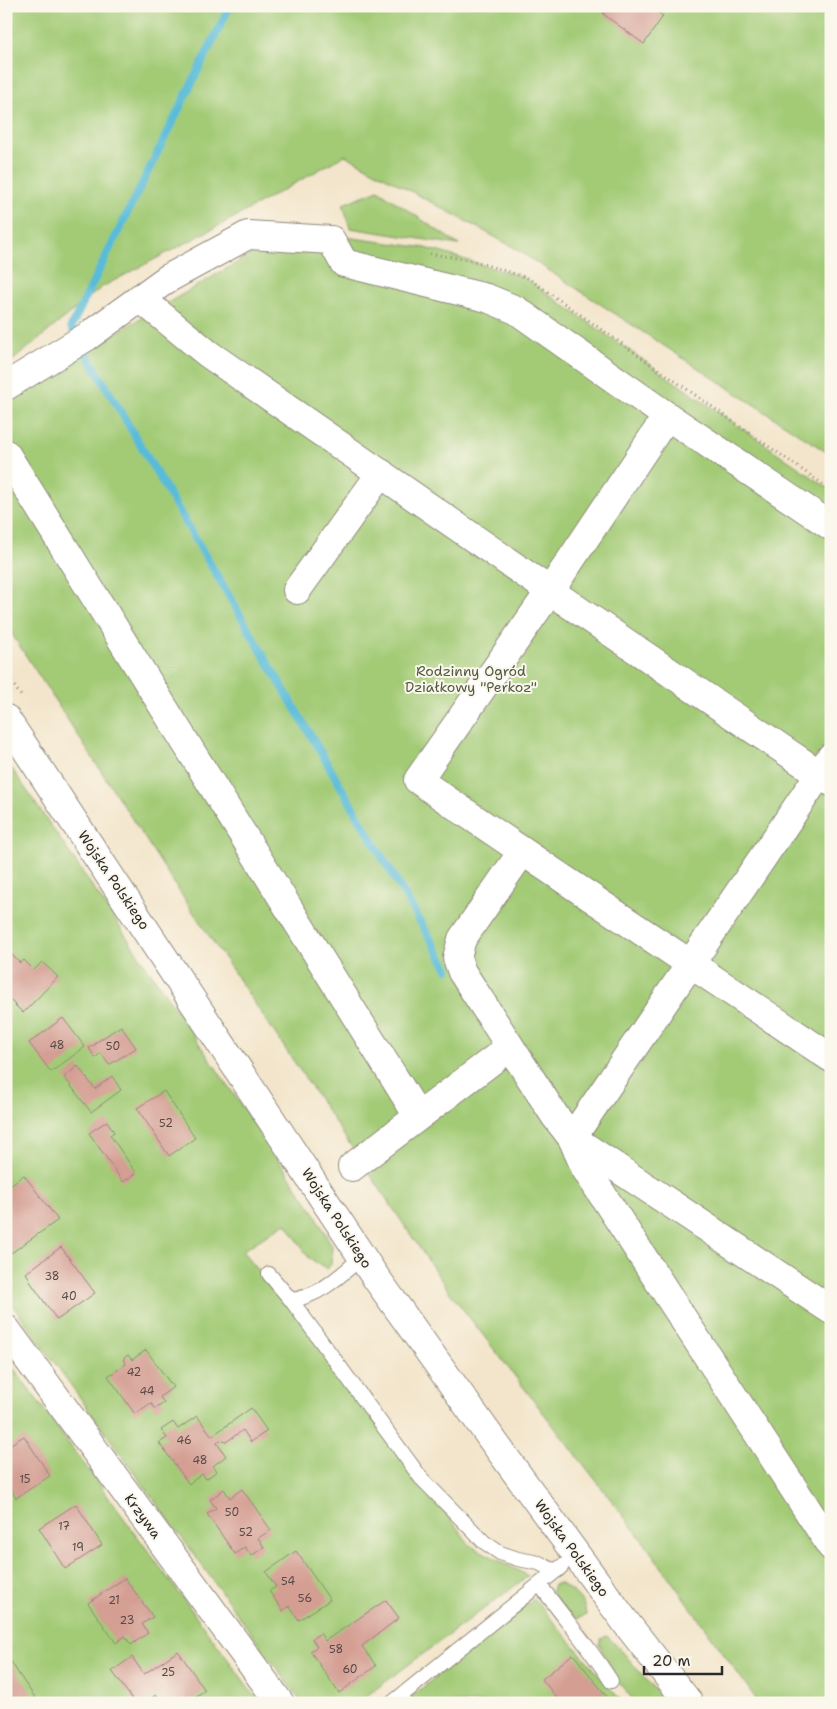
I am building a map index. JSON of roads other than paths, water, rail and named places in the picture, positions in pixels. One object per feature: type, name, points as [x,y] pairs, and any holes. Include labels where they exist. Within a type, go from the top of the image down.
[{"type":"street","points":[[6,386],[79,341],[167,279],[248,235],[331,240],[344,263],[487,298],[516,310],[667,416],[831,526]]},
{"type":"street","points":[[140,298],[207,353],[380,473],[550,590],[827,771],[691,963],[572,1138]]},
{"type":"street","points":[[667,416],[550,590],[418,780],[522,852],[831,1058]]},
{"type":"street","points":[[6,454],[418,1116]]},
{"type":"street","points":[[297,590],[380,473]]},
{"type":"street","name":"Wojska Polskiego","points":[[6,719],[362,1257],[439,1367],[567,1562],[689,1703]]},
{"type":"street","points":[[522,852],[462,940],[457,958],[462,972],[555,1116],[572,1138],[585,1168],[831,1546]]},
{"type":"street","points":[[352,1167],[510,1047]]},
{"type":"street","points":[[572,1138],[831,1310]]},
{"type":"street","name":"Krzywa","points":[[6,1329],[280,1703]]},
{"type":"lane","points":[[291,1300],[304,1298],[330,1284],[362,1257]]},
{"type":"lane","points":[[269,1274],[291,1300],[421,1478],[484,1542],[500,1553],[539,1563],[550,1569],[567,1562]]},
{"type":"lane","points":[[392,1703],[567,1562]]},
{"type":"lane","points":[[540,1584],[568,1624],[598,1659],[611,1681]]},
{"type":"waterway","points":[[230,6],[71,327],[448,969]]},
{"type":"park label","name":"Rodzinny Ogród Działkowy \"Perkoz\"","points":[[471,680]]}]
